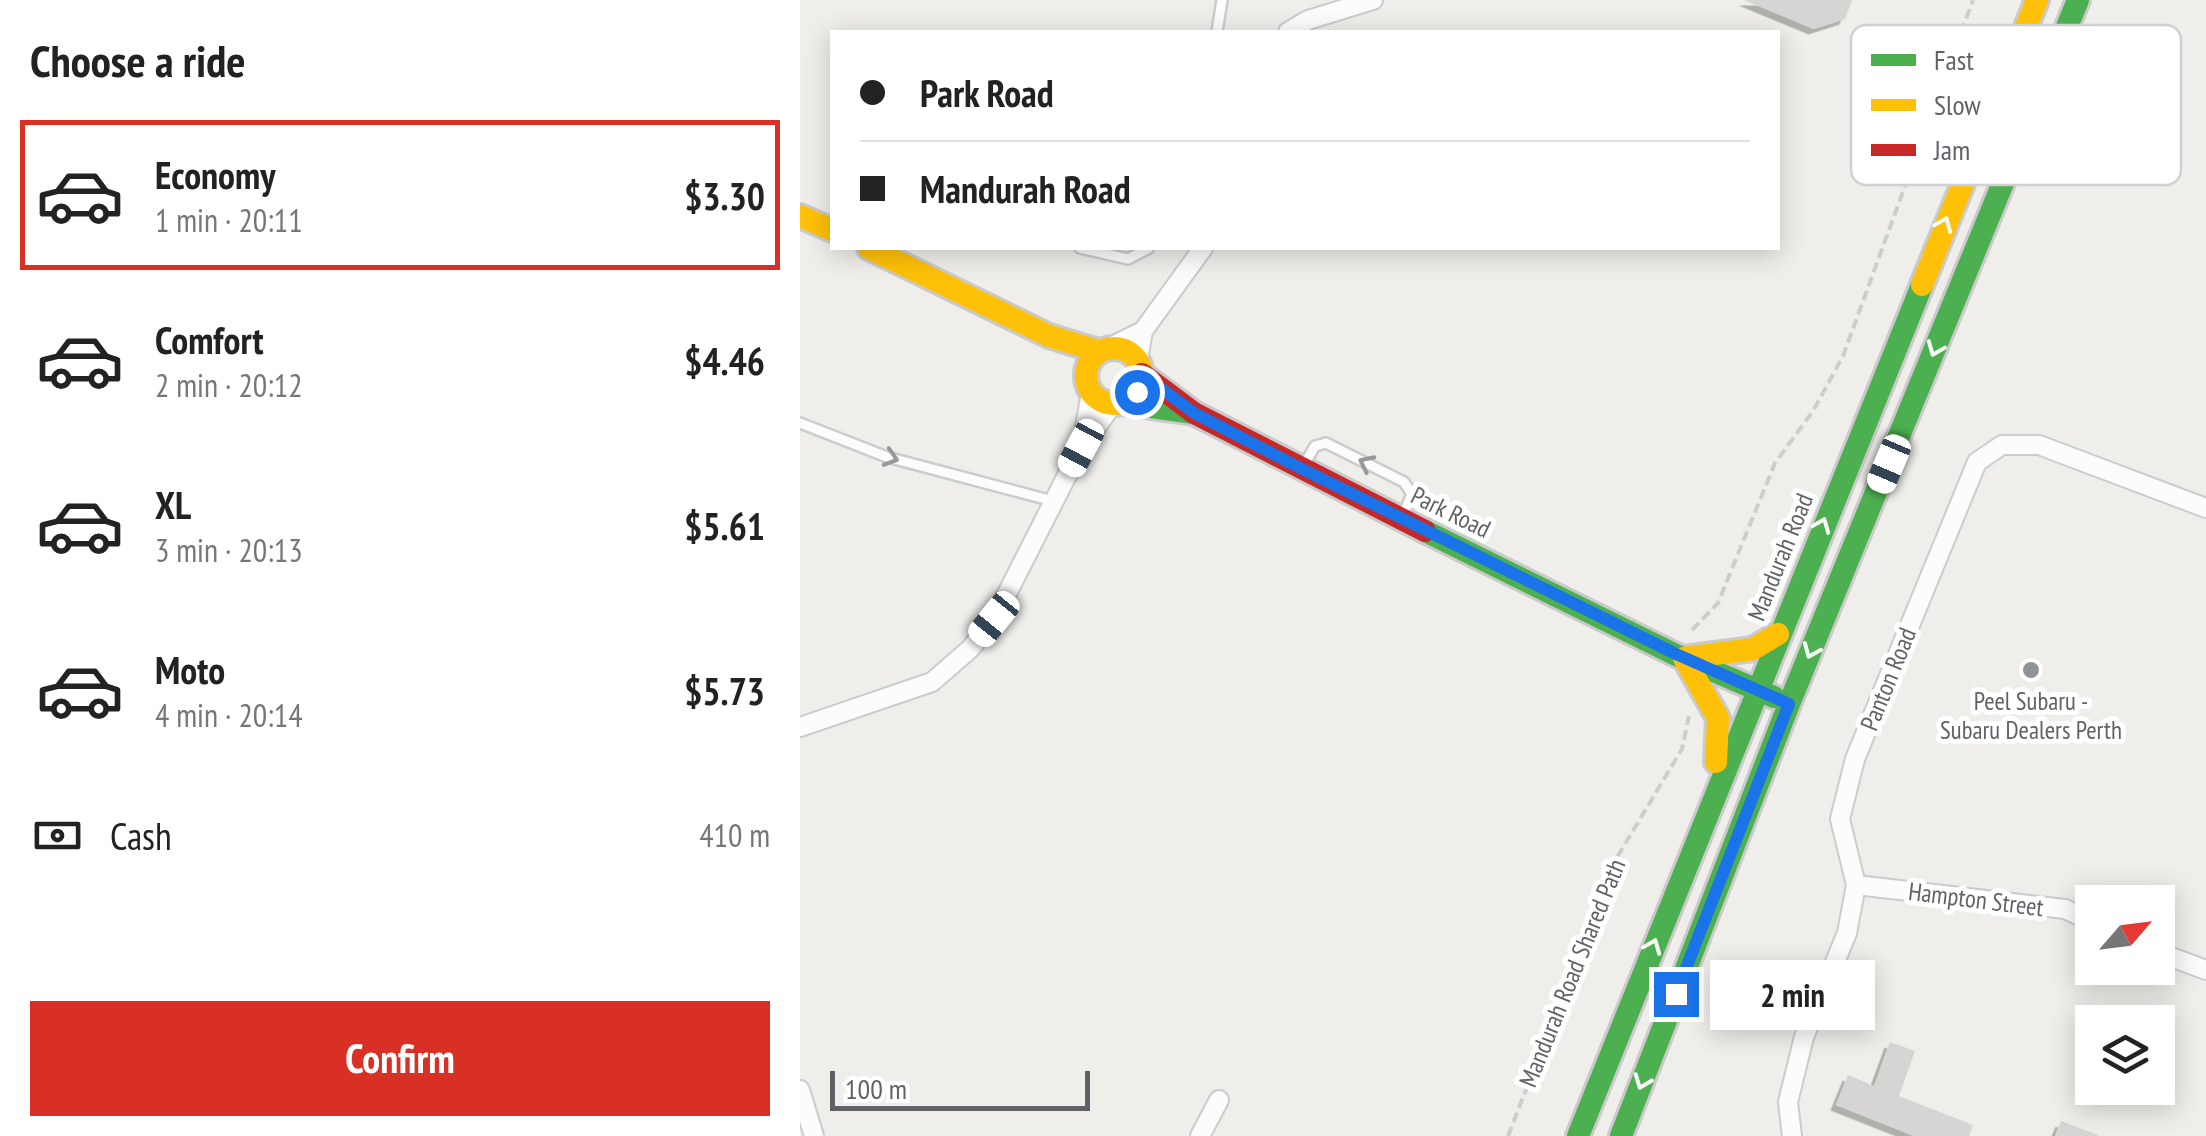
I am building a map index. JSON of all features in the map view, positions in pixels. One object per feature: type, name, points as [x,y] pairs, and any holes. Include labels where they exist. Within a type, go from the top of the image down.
[{"type":"main road","points":[[2025,25],[2028,0]]},
{"type":"main road","name":"Mandurah Road","points":[[2026,25],[2037,0]]},
{"type":"main road","points":[[2068,25],[2078,0]]},
{"type":"main road","name":"Mandurah Road","points":[[1578,1136],[1961,185]]},
{"type":"main road","points":[[1621,1136],[1786,712],[2002,185]]},
{"type":"main road","points":[[800,216],[830,229]]},
{"type":"main road","points":[[873,250],[1048,336],[1126,350],[1140,367],[1137,392],[1117,404],[1088,388],[1048,336]]},
{"type":"main road","points":[[1088,388],[1087,365],[1104,349]]},
{"type":"main road","name":"Park Road","points":[[1140,367],[1194,413],[1786,712]]},
{"type":"main road","name":"Park Road","points":[[1117,404],[1194,413]]},
{"type":"main road","points":[[1680,656],[1753,649],[1778,634]]},
{"type":"main road","points":[[1680,656],[1720,711],[1722,735],[1705,816]]},
{"type":"street","points":[[1291,30],[1308,20],[1373,0]]},
{"type":"street","points":[[1104,349],[1143,331],[1202,250]]},
{"type":"street","points":[[1140,367],[1143,331]]},
{"type":"street","points":[[1081,448],[1088,388]]},
{"type":"street","points":[[800,727],[904,695],[932,682],[957,660],[994,619],[1081,448],[1117,404]]},
{"type":"street","name":"Panton Road","points":[[1792,1136],[1788,1102],[1804,1036],[1847,933],[1856,885],[1840,819],[1856,759],[1977,462],[2002,444],[2040,445],[2206,508]]},
{"type":"street","name":"Hampton Street","points":[[1856,885],[2065,909],[2075,914]]},
{"type":"street","points":[[2175,958],[2206,970]]},
{"type":"street","points":[[800,1090],[814,1136]]},
{"type":"street","points":[[1200,1136],[1219,1100]]},
{"type":"lane","points":[[1218,30],[1222,0]]},
{"type":"lane","points":[[1090,250],[1128,258],[1146,250]]},
{"type":"lane","points":[[800,423],[886,457],[1053,501]]},
{"type":"lane","points":[[1302,469],[1315,446],[1326,443],[1409,485],[1412,497],[1401,518]]},
{"type":"path","points":[[1964,25],[1973,0]]},
{"type":"path","points":[[1680,656],[1718,603],[1775,462],[1813,412],[1843,356],[1905,185]]},
{"type":"path","name":"Mandurah Road Shared Path","points":[[1508,1136],[1616,859],[1682,750],[1688,705]]},
{"type":"building","points":[[1744,0],[1852,0],[1845,19],[1814,29]]},
{"type":"building","points":[[1890,1042],[1915,1051],[1899,1096],[1973,1125],[1969,1136],[1914,1136],[1836,1105],[1848,1075],[1874,1086]]},
{"type":"building","points":[[2061,1121],[2098,1135],[2098,1136],[2055,1136]]},
{"type":"traffic: fast","points":[[2068,25],[2078,0]]},
{"type":"traffic: fast","points":[[1621,1136],[1789,704],[2002,185]]},
{"type":"traffic: fast","points":[[1578,1136],[1922,285]]},
{"type":"traffic: fast","points":[[1122,403],[1194,413]]},
{"type":"traffic: fast","points":[[1425,531],[1676,655],[1774,697]]},
{"type":"traffic: slow","points":[[2027,25],[2037,0]]},
{"type":"traffic: slow","points":[[1922,285],[1962,185]]},
{"type":"traffic: slow","points":[[800,216],[830,229]]},
{"type":"traffic: slow","points":[[873,250],[1049,336],[1098,351]]},
{"type":"traffic: slow","points":[[1114,348],[1134,356],[1142,376],[1134,396],[1114,404],[1094,396],[1086,376],[1094,356],[1114,348]]},
{"type":"traffic: slow","points":[[1716,762],[1718,718],[1684,658],[1753,649],[1778,634]]},
{"type":"traffic: jam","points":[[1142,374],[1194,413],[1425,531]]},
{"type":"place","name":"Peel Subaru - Subaru Dealers Perth","points":[[2031,670]]},
{"type":"route","points":[[1137,392],[1142,374],[1194,413],[1302,469],[1676,654],[1789,704],[1676,994]]}]
